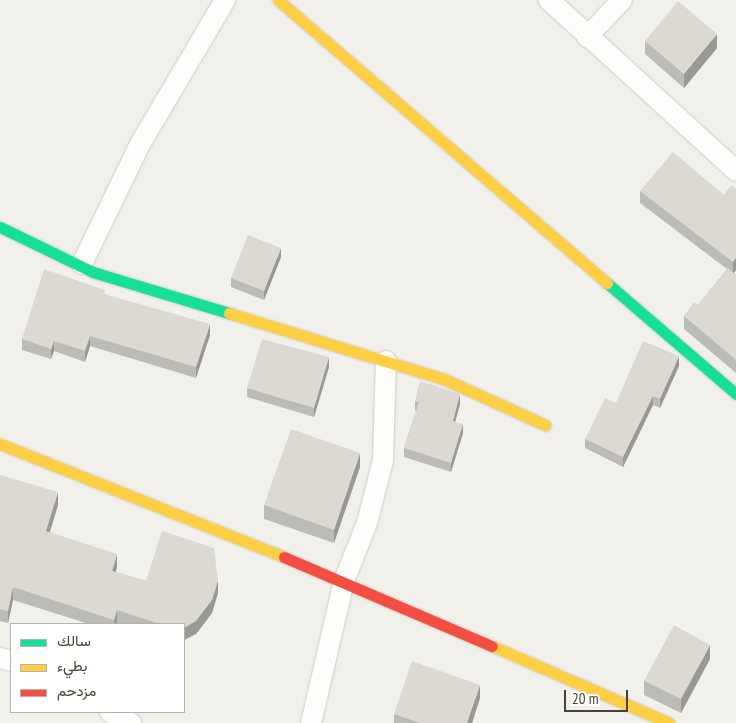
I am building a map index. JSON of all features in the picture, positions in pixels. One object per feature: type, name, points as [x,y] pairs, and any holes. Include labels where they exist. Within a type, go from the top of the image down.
[{"type":"street","points":[[82,264],[140,144],[225,0]]},
{"type":"street","points":[[278,0],[736,394]]},
{"type":"street","points":[[549,0],[587,37],[736,171]]},
{"type":"street","points":[[587,37],[622,0]]},
{"type":"street","points":[[0,227],[82,264],[93,272],[444,379],[545,424]]},
{"type":"street","points":[[311,723],[344,581],[367,523],[383,460],[386,361]]},
{"type":"street","points":[[0,444],[344,581],[669,723]]},
{"type":"street","points":[[112,713],[131,723]]},
{"type":"building","points":[[678,1],[717,34],[684,74],[645,41]]},
{"type":"building","points":[[673,152],[724,195],[731,185],[736,189],[736,258],[733,262],[640,191]]},
{"type":"building","points":[[248,235],[281,248],[264,291],[231,278]]},
{"type":"building","points":[[728,268],[736,275],[736,360],[684,316],[694,302],[698,305]]},
{"type":"building","points":[[44,269],[105,290],[104,294],[210,324],[196,367],[90,336],[85,351],[54,341],[51,349],[22,339]]},
{"type":"building","points":[[262,339],[329,357],[314,408],[247,388]]},
{"type":"building","points":[[643,341],[679,356],[660,399],[653,396],[623,457],[585,439],[605,398],[616,403]]},
{"type":"building","points":[[420,381],[460,394],[453,421],[463,424],[451,463],[404,448],[419,402],[415,401]]},
{"type":"building","points":[[291,429],[360,453],[334,530],[264,505]]},
{"type":"building","points":[[0,475],[58,492],[46,531],[117,554],[112,571],[146,581],[162,531],[214,548],[218,581],[212,600],[196,621],[185,627],[185,623],[157,623],[117,610],[114,620],[13,587],[8,611],[0,609]]},
{"type":"building","points":[[674,625],[710,645],[681,699],[644,681]]},
{"type":"building","points":[[412,661],[480,685],[467,723],[420,723],[394,714]]},
{"type":"traffic: fast","points":[[0,227],[93,272],[229,313]]},
{"type":"traffic: fast","points":[[607,283],[736,394]]},
{"type":"traffic: slow","points":[[278,0],[607,283]]},
{"type":"traffic: slow","points":[[229,313],[444,379],[545,425]]},
{"type":"traffic: slow","points":[[0,444],[284,557]]},
{"type":"traffic: slow","points":[[492,646],[669,723]]},
{"type":"traffic: jam","points":[[284,557],[492,646]]}]
